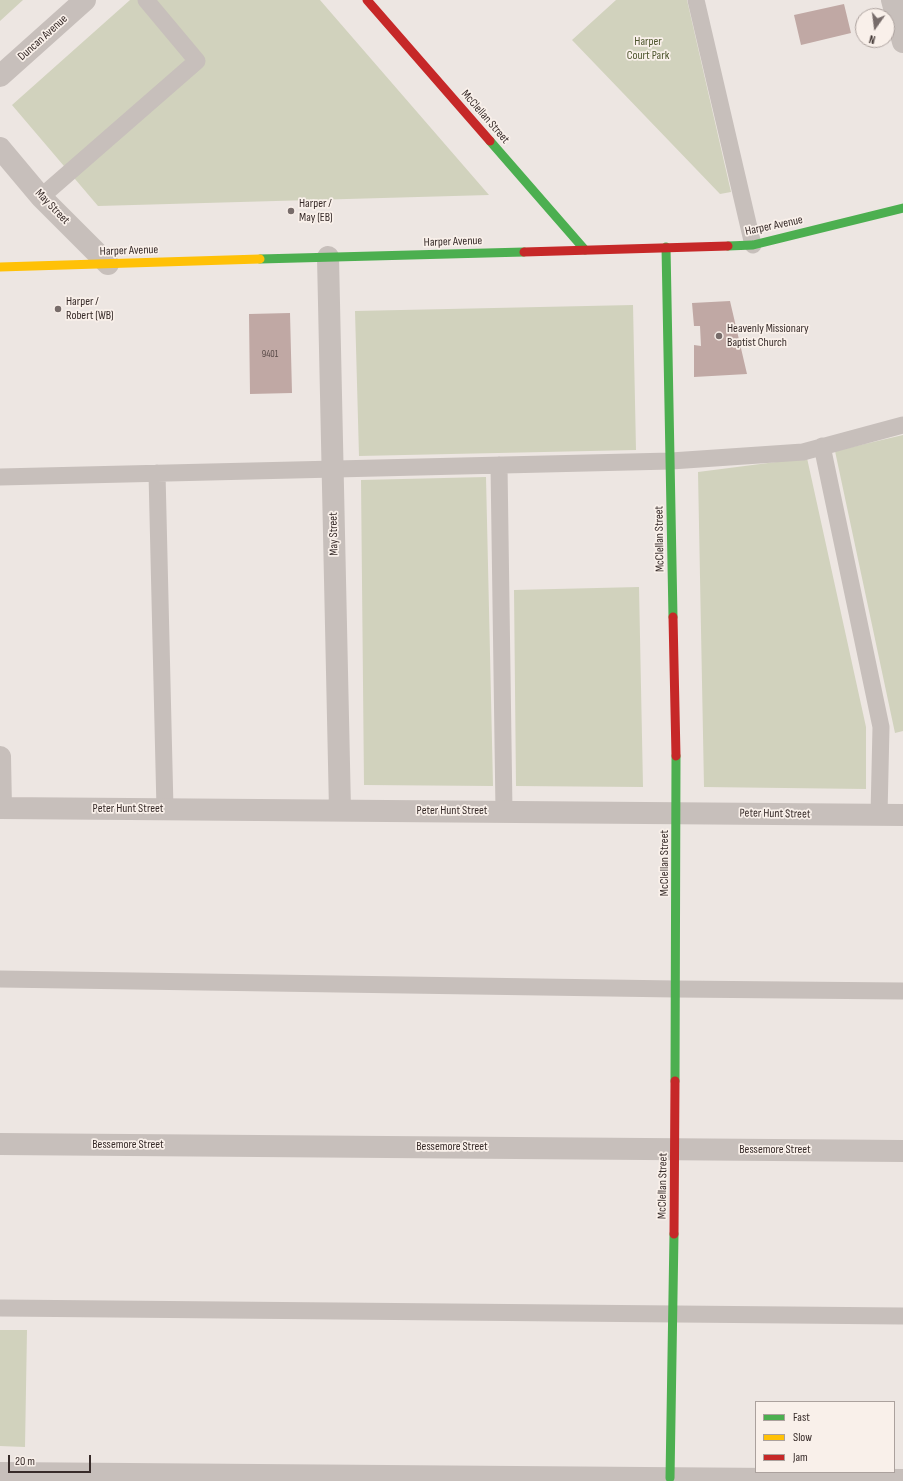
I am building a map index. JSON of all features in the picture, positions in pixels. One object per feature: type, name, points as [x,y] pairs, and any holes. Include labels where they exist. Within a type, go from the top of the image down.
[{"type":"street","name":"Duncan Avenue","points":[[0,76],[85,0]]},
{"type":"street","name":"McClellan Street","points":[[367,0],[585,250]]},
{"type":"street","points":[[892,0],[903,42]]},
{"type":"street","name":"May Street","points":[[0,148],[41,197],[108,264]]},
{"type":"street","name":"Harper Avenue","points":[[0,267],[754,245],[903,208]]},
{"type":"street","name":"McClellan Street","points":[[666,247],[677,812],[675,1149],[670,1478]]},
{"type":"street","name":"May Street","points":[[328,257],[340,810]]},
{"type":"street","points":[[0,757],[0,808]]},
{"type":"street","name":"Peter Hunt Street","points":[[0,808],[677,812],[903,815]]},
{"type":"street","name":"Bessemore Street","points":[[0,1144],[903,1151]]},
{"type":"street","points":[[0,1473],[93,1477],[903,1480]]},
{"type":"lane","points":[[41,197],[197,61],[146,0]]},
{"type":"lane","points":[[696,0],[754,245]]},
{"type":"lane","points":[[0,477],[671,461],[803,452],[903,425]]},
{"type":"lane","points":[[822,446],[881,727],[879,815]]},
{"type":"lane","points":[[499,465],[504,811]]},
{"type":"lane","points":[[157,473],[165,809]]},
{"type":"lane","points":[[0,979],[903,991]]},
{"type":"lane","points":[[0,1308],[903,1316]]},
{"type":"green space","points":[[0,0],[23,0],[0,21]]},
{"type":"green space","points":[[130,0],[320,0],[489,195],[98,206],[12,105]]},
{"type":"green space","name":"Harper Court Park","points":[[616,0],[687,0],[731,192],[720,194],[572,40]]},
{"type":"green space","points":[[633,305],[636,450],[359,456],[355,311]]},
{"type":"green space","points":[[903,435],[903,731],[895,733],[835,451]]},
{"type":"green space","points":[[807,458],[866,727],[866,789],[704,787],[698,472]]},
{"type":"green space","points":[[486,477],[493,786],[364,785],[361,480]]},
{"type":"green space","points":[[639,587],[643,787],[516,786],[514,590]]},
{"type":"green space","points":[[0,1330],[27,1330],[25,1447],[0,1446]]},
{"type":"building","points":[[844,4],[851,33],[801,45],[794,15]]},
{"type":"building","name":"Heavenly Missionary Baptist Church","points":[[730,301],[747,374],[694,377],[694,345],[701,346],[700,326],[694,326],[692,303]]},
{"type":"building","points":[[290,313],[292,393],[250,394],[249,314]]},
{"type":"traffic: fast","points":[[490,141],[585,250]]},
{"type":"traffic: fast","points":[[728,246],[753,245],[903,208]]},
{"type":"traffic: fast","points":[[666,247],[673,617]]},
{"type":"traffic: fast","points":[[260,259],[524,252]]},
{"type":"traffic: fast","points":[[675,1081],[676,756]]},
{"type":"traffic: fast","points":[[670,1478],[674,1234]]},
{"type":"traffic: slow","points":[[0,267],[260,259]]},
{"type":"traffic: jam","points":[[367,0],[490,141]]},
{"type":"traffic: jam","points":[[524,252],[728,246]]},
{"type":"traffic: jam","points":[[673,617],[676,756]]},
{"type":"traffic: jam","points":[[674,1234],[675,1081]]},
{"type":"place","name":"Harper / May (EB)","points":[[291,211]]},
{"type":"place","name":"Harper / Robert (WB)","points":[[58,309]]},
{"type":"place","name":"Heavenly Missionary Baptist Church","points":[[719,336]]}]
